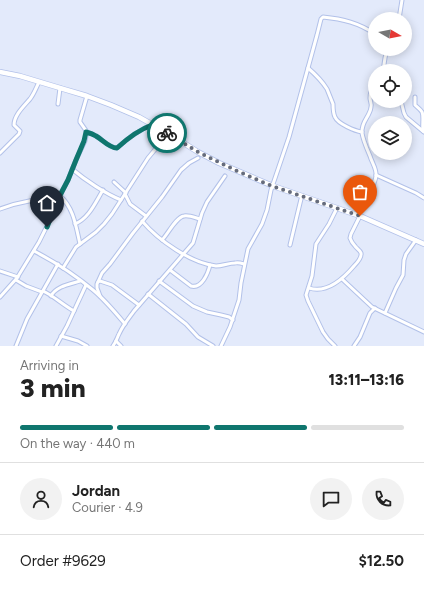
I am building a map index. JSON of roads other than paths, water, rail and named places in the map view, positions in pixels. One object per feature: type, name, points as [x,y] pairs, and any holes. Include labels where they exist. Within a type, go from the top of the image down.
[{"type":"main road","points":[[0,72],[20,76],[87,96],[140,117],[219,163],[272,186],[359,215],[424,244]]},
{"type":"street","points":[[400,12],[402,0]]},
{"type":"street","points":[[221,346],[228,333],[239,300],[244,264],[248,249],[265,217],[272,186],[289,137],[322,18],[350,21],[368,30]]},
{"type":"street","points":[[308,68],[327,88],[332,103],[334,116],[342,123],[356,131],[362,132]]},
{"type":"street","points":[[0,152],[19,134],[20,131],[14,125],[14,121],[21,109],[32,96],[39,82]]},
{"type":"street","points":[[58,104],[60,88]]},
{"type":"street","points":[[87,96],[80,122],[86,132],[96,136],[109,145],[117,148],[133,134],[152,125]]},
{"type":"street","points":[[415,97],[415,105],[424,115],[422,124],[424,132]]},
{"type":"street","points":[[309,288],[320,290],[342,280],[357,263],[361,256],[360,252],[350,238],[374,183],[376,175],[376,170],[369,155],[362,132],[364,120],[371,108]]},
{"type":"street","points":[[402,108],[406,117],[424,132]]},
{"type":"street","points":[[0,296],[17,278],[34,251],[48,224],[84,141],[86,132]]},
{"type":"street","points":[[63,268],[76,247],[104,224],[148,158],[158,146],[168,138]]},
{"type":"street","points":[[100,296],[97,288],[102,273],[162,197],[181,170],[198,158]]},
{"type":"street","points":[[72,169],[116,198],[130,204],[146,216]]},
{"type":"street","points":[[376,175],[424,198]]},
{"type":"street","points":[[113,346],[119,333],[139,305],[193,243],[207,202],[225,176]]},
{"type":"street","points":[[114,182],[126,193],[130,204]]},
{"type":"street","points":[[75,224],[87,216],[103,190]]},
{"type":"street","points":[[0,209],[14,204],[59,197],[68,205],[80,244]]},
{"type":"street","points":[[290,245],[301,199]]},
{"type":"street","points":[[335,346],[326,336],[311,307],[307,297],[307,292],[313,270],[316,244],[337,208]]},
{"type":"street","points":[[162,240],[175,222],[182,217],[185,216],[200,219]]},
{"type":"street","points":[[142,221],[162,240],[196,261],[210,265],[222,266],[237,262],[244,264]]},
{"type":"street","points":[[385,313],[404,273],[404,260],[406,254],[416,240]]},
{"type":"street","points":[[34,251],[58,264],[100,296],[125,324]]},
{"type":"street","points":[[16,346],[24,326],[58,264]]},
{"type":"street","points":[[170,270],[194,287],[206,277],[210,265]]},
{"type":"street","points":[[0,271],[17,278],[26,286],[42,291],[74,311]]},
{"type":"street","points":[[342,280],[375,308],[424,332]]},
{"type":"street","points":[[51,296],[54,290],[80,281]]},
{"type":"street","points":[[98,282],[100,281],[112,285],[139,305]]},
{"type":"street","points":[[159,281],[193,306],[207,312],[229,317],[232,320]]},
{"type":"street","points":[[56,346],[86,285]]},
{"type":"street","points":[[148,294],[186,324],[198,337],[213,346]]},
{"type":"street","points":[[354,346],[360,337],[370,313],[375,308]]},
{"type":"street","points":[[61,336],[78,341],[87,346]]},
{"type":"street","points":[[116,341],[121,346]]}]
